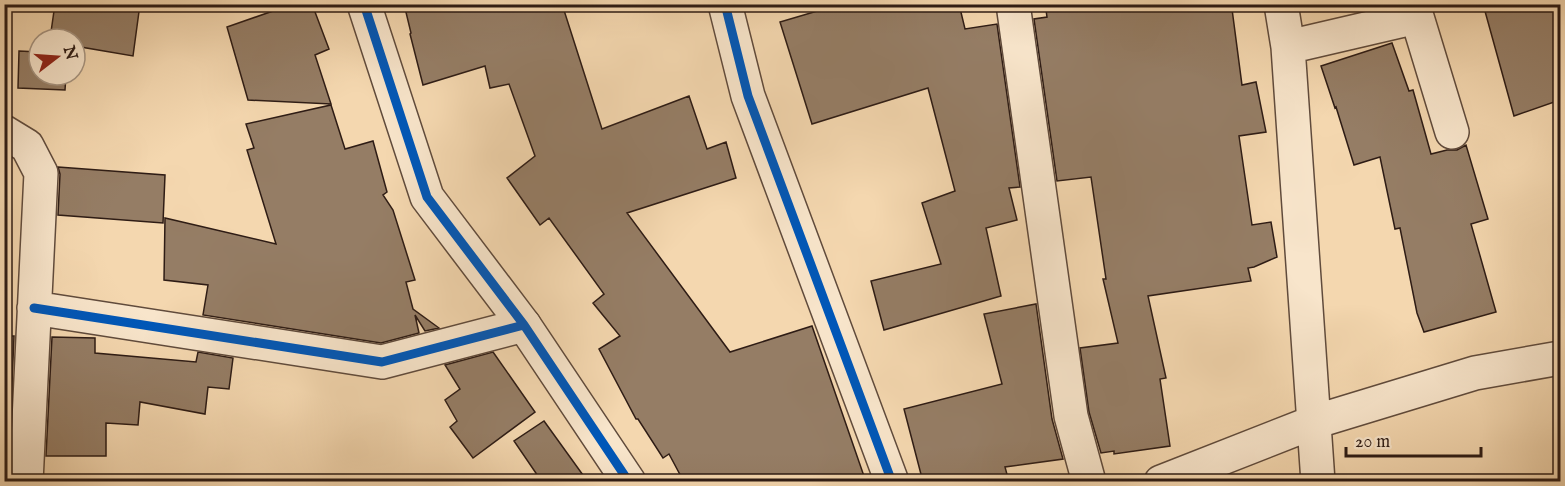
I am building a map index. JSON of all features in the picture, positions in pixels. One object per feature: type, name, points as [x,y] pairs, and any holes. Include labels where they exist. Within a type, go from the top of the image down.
[{"type":"street","points":[[364,4],[427,197],[524,325],[629,482]]},
{"type":"street","points":[[725,4],[748,96],[892,482]]},
{"type":"street","points":[[1013,4],[1071,416],[1089,482]]},
{"type":"street","points":[[1281,4],[1288,47],[1318,482]]},
{"type":"street","points":[[1288,47],[1417,17],[1452,132]]},
{"type":"street","points":[[4,132],[27,146],[41,173],[26,482]]},
{"type":"street","points":[[34,308],[382,362],[524,325]]},
{"type":"street","points":[[1161,482],[1314,422],[1475,374],[1560,358]]},
{"type":"building","points":[[55,4],[140,4],[133,56],[87,48],[87,27],[52,27]]},
{"type":"building","points":[[293,4],[312,4],[329,49],[315,55],[331,104],[248,100],[227,27]]},
{"type":"building","points":[[404,4],[562,4],[602,129],[689,96],[707,149],[726,142],[736,178],[627,213],[730,352],[812,326],[866,482],[684,482],[669,454],[663,458],[636,419],[599,349],[620,336],[593,303],[604,294],[549,218],[540,225],[507,178],[535,156],[509,84],[490,88],[485,66],[423,85]]},
{"type":"building","points":[[841,4],[959,4],[965,29],[997,24],[1020,187],[1009,188],[1017,220],[986,228],[1001,296],[884,330],[871,281],[941,264],[922,203],[955,191],[928,88],[812,124],[780,22]]},
{"type":"building","points":[[1090,4],[1145,4],[1146,9],[1217,4],[1220,9],[1232,9],[1242,85],[1256,82],[1266,132],[1239,136],[1252,225],[1271,222],[1277,257],[1248,268],[1251,281],[1148,296],[1166,378],[1160,379],[1170,446],[1114,454],[1114,451],[1101,453],[1089,412],[1080,348],[1118,343],[1103,279],[1106,279],[1091,177],[1057,181],[1034,19],[1047,17],[1046,10]]},
{"type":"building","points":[[1483,4],[1560,4],[1560,100],[1514,116]]},
{"type":"building","points":[[1392,43],[1409,91],[1413,90],[1431,154],[1457,150],[1466,145],[1488,219],[1471,224],[1496,312],[1424,332],[1417,313],[1400,228],[1395,229],[1380,157],[1354,165],[1321,66]]},
{"type":"building","points":[[19,51],[27,51],[27,87],[65,87],[65,90],[18,88]]},
{"type":"building","points":[[331,105],[345,149],[373,141],[387,192],[383,195],[393,210],[415,280],[406,282],[413,309],[439,328],[425,331],[415,315],[419,333],[381,343],[203,315],[208,285],[164,280],[165,218],[276,244],[247,150],[254,148],[246,124]]},
{"type":"building","points":[[58,167],[165,175],[163,223],[58,215],[60,174]]},
{"type":"building","points":[[1036,304],[1052,419],[1063,459],[1005,467],[1009,482],[923,482],[904,409],[1002,384],[984,314]]},
{"type":"building","points":[[4,336],[14,336],[9,455],[4,455]]},
{"type":"building","points":[[52,337],[95,338],[95,353],[196,362],[198,352],[233,358],[229,389],[208,387],[205,414],[140,402],[138,425],[106,423],[106,456],[46,456]]},
{"type":"building","points":[[493,352],[535,412],[473,458],[450,427],[457,421],[445,400],[460,389],[445,365]]},
{"type":"building","points":[[544,421],[588,482],[542,482],[514,441]]},
{"type":"cycle path","points":[[364,4],[427,197],[524,325],[629,482]]},
{"type":"cycle path","points":[[725,4],[748,96],[892,482]]},
{"type":"cycle path","points":[[34,308],[382,362],[524,325]]}]
